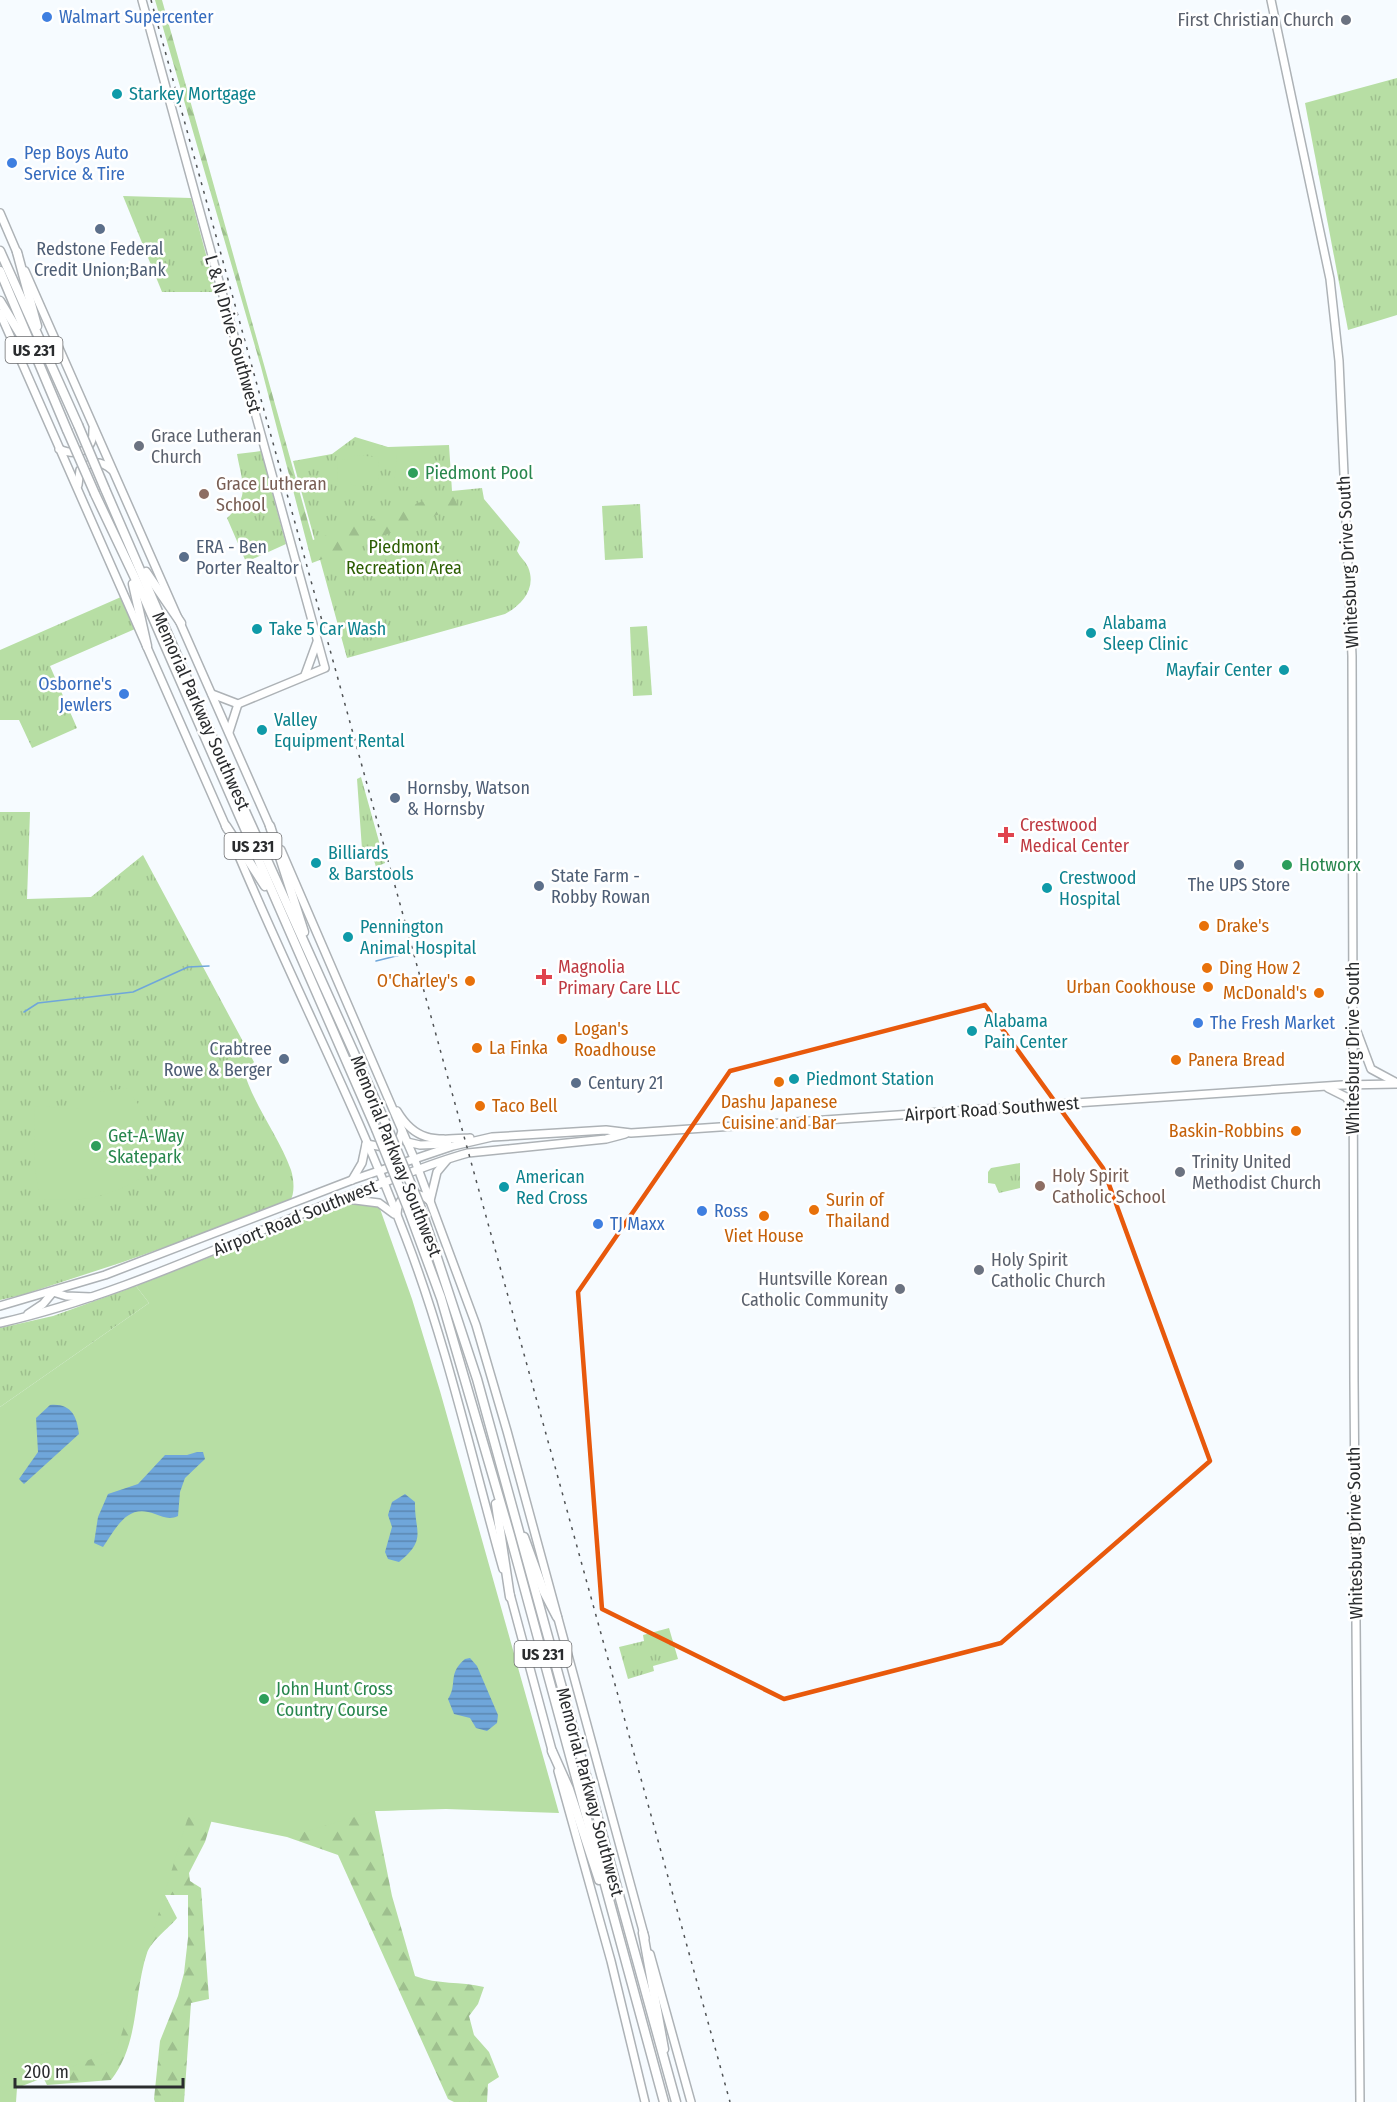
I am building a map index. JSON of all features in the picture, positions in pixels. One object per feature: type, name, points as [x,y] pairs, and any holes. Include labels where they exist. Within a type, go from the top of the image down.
[{"type":"highway","name":"Memorial Parkway Southwest","points":[[0,252],[135,555],[227,771],[307,944],[420,1206],[467,1344],[676,2102]]},
{"type":"highway","points":[[17,252],[39,338]]},
{"type":"highway","name":"Memorial Parkway Southwest","points":[[0,271],[95,494],[143,595],[376,1129],[409,1211],[444,1309],[516,1557],[618,1929],[662,2102]]},
{"type":"highway","points":[[0,301],[39,366]]},
{"type":"highway","points":[[135,555],[181,623]]},
{"type":"highway","points":[[127,563],[147,646]]},
{"type":"highway","points":[[226,826],[278,906]]},
{"type":"highway","points":[[270,826],[301,915],[307,944]]},
{"type":"highway","points":[[489,1468],[510,1597]]},
{"type":"highway","points":[[506,1487],[544,1592],[557,1617]]},
{"type":"highway","points":[[552,1751],[589,1845],[609,1911],[618,1929]]},
{"type":"highway","points":[[643,1933],[670,2082]]},
{"type":"main road","name":"L & N Drive Southwest","points":[[142,0],[325,668],[305,675]]},
{"type":"main road","name":"Whitesburg Drive South","points":[[1271,0],[1330,279],[1339,361],[1352,656],[1360,2102]]},
{"type":"main road","points":[[0,213],[270,826],[414,1158],[430,1201],[483,1347],[643,1933],[692,2102]]},
{"type":"main road","points":[[0,314],[379,1171],[397,1218],[448,1366],[611,1961],[645,2102]]},
{"type":"main road","points":[[59,449],[72,453],[86,449],[93,439],[92,423]]},
{"type":"main road","points":[[78,490],[78,476],[86,465],[99,462],[114,471]]},
{"type":"main road","points":[[212,694],[238,704],[305,675],[317,639]]},
{"type":"main road","points":[[229,732],[238,704]]},
{"type":"main road","points":[[1353,1021],[1371,1069],[1397,1084]]},
{"type":"main road","name":"Airport Road Southwest","points":[[0,1323],[100,1297],[341,1198],[468,1153],[606,1139],[631,1133],[1353,1084],[1397,1084]]},
{"type":"main road","points":[[1323,1086],[1346,1096],[1353,1108]]},
{"type":"main road","points":[[383,1088],[403,1121],[421,1135],[447,1139],[492,1137]]},
{"type":"main road","name":"Airport Road Southwest","points":[[0,1306],[105,1275],[352,1180],[465,1143],[492,1137],[606,1130],[631,1133]]},
{"type":"main road","points":[[366,1144],[390,1148],[398,1144],[402,1131]]},
{"type":"main road","points":[[407,1142],[420,1145],[465,1143]]},
{"type":"main road","points":[[352,1180],[362,1163],[366,1144]]},
{"type":"main road","points":[[430,1201],[437,1172],[448,1159]]},
{"type":"main road","points":[[397,1218],[399,1203],[407,1195],[418,1194],[430,1201]]},
{"type":"main road","points":[[341,1198],[379,1203],[397,1218]]},
{"type":"main road","points":[[18,1319],[43,1304],[52,1292],[66,1296],[100,1297]]},
{"type":"highlighted area","points":[[985,1005],[1103,1168],[1210,1461],[1001,1643],[784,1699],[602,1609],[578,1292],[730,1071]]},
{"type":"green space","points":[[155,0],[162,0],[313,540],[452,491],[458,507],[312,563],[261,367]]},
{"type":"green space","points":[[1397,78],[1397,315],[1348,330],[1305,103]]},
{"type":"green space","points":[[123,196],[191,198],[216,292],[162,292]]},
{"type":"green space","name":"Piedmont Recreation Area","points":[[355,437],[388,447],[449,445],[452,491],[482,488],[484,499],[520,542],[517,551],[528,567],[531,582],[526,595],[517,606],[505,614],[347,658],[293,461],[332,454]]},
{"type":"green space","name":"Piedmont Pool","points":[[420,449],[430,449],[433,480],[426,481],[427,488],[394,486],[397,454],[420,454]]},
{"type":"green space","points":[[261,451],[286,544],[246,562],[227,518],[235,510],[242,496],[243,489],[237,454]]},
{"type":"green space","points":[[352,455],[378,457],[379,484],[352,486],[350,482],[338,482],[337,459],[350,460]]},
{"type":"green space","points":[[640,504],[643,558],[605,560],[602,506]]},
{"type":"green space","points":[[121,597],[135,629],[50,666],[77,728],[32,748],[19,720],[0,720],[0,650]]},
{"type":"green space","points":[[647,626],[652,695],[633,696],[630,627]]},
{"type":"green space","points":[[361,777],[385,863],[376,867],[370,847],[362,849],[357,779]]},
{"type":"green space","points":[[0,812],[30,812],[27,899],[91,897],[143,855],[254,1062],[250,1067],[242,1065],[246,1079],[286,1157],[294,1186],[290,1201],[272,1209],[123,1262],[0,1300]]},
{"type":"green space","name":"Get-A-Way Skatepark","points":[[128,1088],[148,1121],[156,1141],[157,1153],[147,1172],[128,1185],[95,1197],[40,1200],[34,1163],[35,1106],[80,1109],[99,1092]]},
{"type":"green space","points":[[1020,1163],[1020,1188],[999,1193],[995,1184],[988,1183],[988,1172],[991,1168]]},
{"type":"green space","name":"John Hunt Cross Country Course","points":[[350,1202],[379,1206],[412,1299],[559,1813],[446,1809],[375,1811],[287,1837],[188,1817],[117,2049],[17,2088],[16,2102],[0,2102],[0,1407],[149,1303],[136,1286]]},
{"type":"green space","points":[[136,1286],[149,1303],[0,1407],[0,1328],[53,1316]]},
{"type":"green space","points":[[669,1628],[678,1659],[653,1666],[654,1671],[628,1679],[619,1647],[644,1641],[643,1635]]},
{"type":"green space","points":[[190,1809],[215,1810],[205,1842],[189,1873],[190,1881],[201,1888],[209,1999],[191,2003],[184,2102],[155,2102],[154,2099],[160,2041],[178,1996],[184,1973],[188,1938],[188,1895],[165,1895],[177,1918],[149,1948],[127,2050],[111,2080],[47,2085],[41,2073]]},
{"type":"green space","points":[[332,1809],[423,1809],[375,1811],[392,1896],[415,1976],[432,1981],[484,1987],[478,2004],[469,2016],[474,2035],[489,2052],[499,2077],[488,2084],[487,2102],[454,2102],[448,2099],[338,1855],[287,1837],[289,1832]]},
{"type":"water","points":[[50,1405],[63,1406],[72,1412],[79,1434],[24,1484],[19,1479],[38,1452],[36,1418]]},
{"type":"water","points":[[203,1452],[205,1459],[185,1478],[180,1492],[178,1516],[169,1518],[145,1511],[130,1514],[118,1525],[103,1547],[94,1543],[98,1517],[108,1494],[138,1484],[165,1455],[187,1455]]},
{"type":"water","points":[[405,1494],[415,1502],[418,1534],[414,1547],[399,1562],[388,1559],[385,1552],[392,1527],[388,1515],[392,1502]]},
{"type":"water","points":[[470,1658],[477,1666],[498,1715],[497,1723],[487,1731],[476,1728],[470,1718],[454,1714],[448,1699],[456,1669],[465,1659]]},
{"type":"waterway","points":[[418,950],[424,947]]},
{"type":"waterway","points":[[376,961],[408,953]]},
{"type":"waterway","points":[[24,1012],[38,1003],[133,992],[188,967],[209,966]]},
{"type":"railway","points":[[151,0],[730,2102]]},
{"type":"place","name":"Walmart Supercenter","points":[[47,17]]},
{"type":"place","name":"First Christian Church","points":[[1346,20]]},
{"type":"place","name":"Starkey Mortgage","points":[[117,94]]},
{"type":"place","name":"Pep Boys Auto Service & Tire","points":[[12,163]]},
{"type":"place","name":"Redstone Federal Credit Union;Bank","points":[[100,229]]},
{"type":"place","name":"Grace Lutheran Church","points":[[139,446]]},
{"type":"place","name":"Piedmont Pool","points":[[413,473]]},
{"type":"place","name":"Grace Lutheran School","points":[[204,494]]},
{"type":"place","name":"ERA - Ben Porter Realtor","points":[[184,557]]},
{"type":"place","name":"Take 5 Car Wash","points":[[257,629]]},
{"type":"place","name":"Alabama Sleep Clinic","points":[[1091,633]]},
{"type":"place","name":"Mayfair Center","points":[[1284,670]]},
{"type":"place","name":"Osborne's Jewlers","points":[[124,694]]},
{"type":"place","name":"Valley Equipment Rental","points":[[262,730]]},
{"type":"place","name":"Hornsby, Watson & Hornsby","points":[[395,798]]},
{"type":"place","name":"Crestwood Medical Center","points":[[1006,835]]},
{"type":"place","name":"Billiards & Barstools","points":[[316,863]]},
{"type":"place","name":"The UPS Store","points":[[1239,865]]},
{"type":"place","name":"Hotworx","points":[[1287,865]]},
{"type":"place","name":"State Farm - Robby Rowan","points":[[539,886]]},
{"type":"place","name":"Crestwood Hospital","points":[[1047,888]]},
{"type":"place","name":"Drake's","points":[[1204,926]]},
{"type":"place","name":"Pennington Animal Hospital","points":[[348,937]]},
{"type":"place","name":"Ding How 2","points":[[1207,968]]},
{"type":"place","name":"Magnolia Primary Care LLC","points":[[544,977]]},
{"type":"place","name":"O'Charley's","points":[[470,981]]},
{"type":"place","name":"Urban Cookhouse","points":[[1208,987]]},
{"type":"place","name":"McDonald's","points":[[1319,993]]},
{"type":"place","name":"The Fresh Market","points":[[1198,1023]]},
{"type":"place","name":"Alabama Pain Center","points":[[972,1031]]},
{"type":"place","name":"Logan's Roadhouse","points":[[562,1039]]},
{"type":"place","name":"La Finka","points":[[477,1048]]},
{"type":"place","name":"Crabtree Rowe & Berger","points":[[284,1059]]},
{"type":"place","name":"Panera Bread","points":[[1176,1060]]},
{"type":"place","name":"Piedmont Station","points":[[794,1079]]},
{"type":"place","name":"Dashu Japanese Cuisine and Bar","points":[[779,1082]]},
{"type":"place","name":"Century 21","points":[[576,1083]]},
{"type":"place","name":"Taco Bell","points":[[480,1106]]},
{"type":"place","name":"Baskin-Robbins","points":[[1296,1131]]},
{"type":"place","name":"Get-A-Way Skatepark","points":[[96,1146]]},
{"type":"place","name":"Trinity United Methodist Church","points":[[1180,1172]]},
{"type":"place","name":"Holy Spirit Catholic School","points":[[1040,1186]]},
{"type":"place","name":"American Red Cross","points":[[504,1187]]},
{"type":"place","name":"Surin of Thailand","points":[[814,1210]]},
{"type":"place","name":"Ross","points":[[702,1211]]},
{"type":"place","name":"Viet House","points":[[764,1216]]},
{"type":"place","name":"TJ Maxx","points":[[598,1224]]},
{"type":"place","name":"Holy Spirit Catholic Church","points":[[979,1270]]},
{"type":"place","name":"Huntsville Korean Catholic Community","points":[[900,1289]]},
{"type":"place","name":"John Hunt Cross Country Course","points":[[264,1699]]}]
